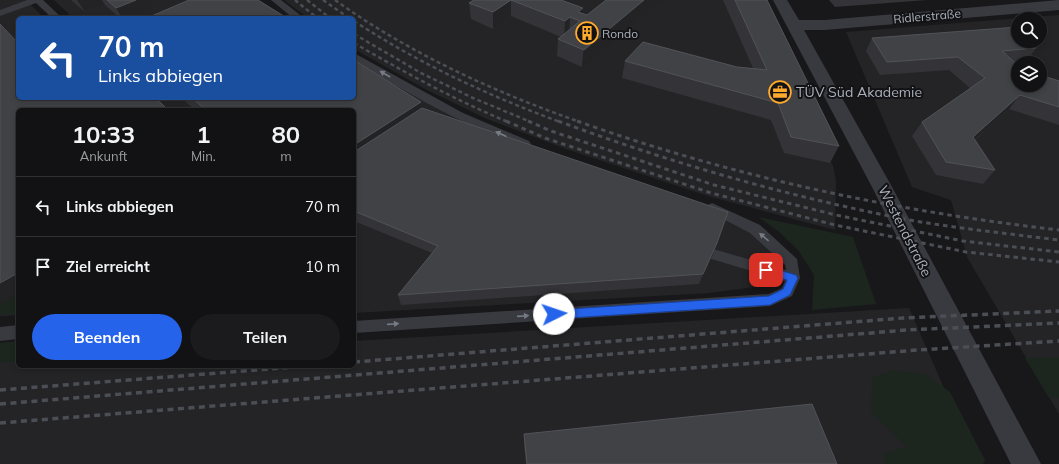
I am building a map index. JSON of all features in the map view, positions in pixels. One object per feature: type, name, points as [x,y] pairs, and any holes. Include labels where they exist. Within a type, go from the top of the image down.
[{"type":"street","name":"Westendstraße","points":[[780,0],[882,187],[1026,464]]},
{"type":"street","name":"Ridlerstraße","points":[[794,25],[825,24],[1059,5]]},
{"type":"lane","points":[[0,13],[36,0],[55,16]]},
{"type":"lane","points":[[275,0],[296,16]]},
{"type":"lane","points":[[356,57],[416,92],[462,116],[517,141],[539,149]]},
{"type":"lane","points":[[356,327],[770,300],[787,292],[793,278],[792,263],[755,229],[719,210],[704,205]]},
{"type":"lane","points":[[713,254],[793,278]]},
{"type":"lane","points":[[0,334],[16,332]]},
{"type":"shaded area","points":[[0,0],[26,0],[42,16],[16,16],[16,100],[356,100],[356,98],[403,91],[486,130],[736,223],[761,238],[783,260],[781,268],[770,285],[709,293],[356,313],[356,108],[16,108],[16,315],[0,316]]},
{"type":"shaded area","points":[[54,0],[198,0],[159,16],[71,16]]},
{"type":"shaded area","points":[[284,0],[755,0],[833,166],[836,180],[835,230],[708,196],[566,149],[487,119],[427,90],[356,50],[356,16],[305,16]]},
{"type":"shaded area","points":[[1059,15],[1059,414],[967,257],[951,200],[912,187],[846,32],[1011,19],[1011,48],[1047,48],[1047,16]]},
{"type":"shaded area","points":[[758,217],[853,237],[876,304],[812,310],[814,275],[798,250],[778,231]]},
{"type":"shaded area","points":[[16,295],[16,313],[0,315],[0,303]]},
{"type":"shaded area","points":[[909,308],[944,388],[982,464],[0,464],[0,362],[16,361],[16,368],[356,368],[356,341]]},
{"type":"shaded area","points":[[16,341],[16,361],[0,363],[0,343]]},
{"type":"shaded area","points":[[1059,357],[1059,398],[1049,398],[1025,358]]},
{"type":"shaded area","points":[[893,370],[925,374],[950,392],[985,460],[983,464],[885,464],[882,454],[907,447],[871,412],[872,378]]},
{"type":"building","points":[[107,0],[136,0],[116,8]]},
{"type":"building","points":[[189,0],[258,0],[284,16],[152,16]]},
{"type":"building","points":[[474,0],[511,0],[493,12],[469,3]]},
{"type":"building","points":[[511,0],[561,0],[583,8],[578,12],[587,15],[606,0],[644,0],[584,50],[558,39],[580,21],[570,17],[565,21]]},
{"type":"building","points":[[735,0],[767,0],[839,146],[791,137],[778,103],[625,61],[643,42],[737,67],[767,70]]},
{"type":"building","points":[[0,24],[16,41],[16,100],[158,100],[166,108],[16,108],[16,274],[0,283]]},
{"type":"building","points":[[1011,28],[1011,48],[1036,48],[1002,51],[1011,59],[1011,92],[1047,92],[1047,77],[1059,81],[1059,107],[1020,95],[973,137],[995,170],[946,162],[922,122],[985,78],[958,57],[887,62],[872,38]]},
{"type":"building","points":[[356,61],[421,102],[356,144],[356,108],[204,108],[194,100],[356,100]]},
{"type":"building","points":[[422,108],[728,212],[717,243],[703,274],[398,295],[438,246],[356,212],[356,151]]},
{"type":"building","points":[[812,404],[837,464],[527,464],[524,434]]},
{"type":"railway","points":[[295,0],[315,16]]},
{"type":"railway","points":[[307,0],[327,16]]},
{"type":"railway","points":[[323,0],[346,16]]},
{"type":"railway","points":[[335,0],[392,37],[453,70],[516,98],[580,122]]},
{"type":"railway","points":[[356,22],[379,37],[454,78],[506,101],[560,122]]},
{"type":"railway","points":[[356,35],[421,73],[473,98],[531,122]]},
{"type":"railway","points":[[356,44],[430,85],[508,122]]},
{"type":"railway","points":[[506,121],[545,138],[711,193],[835,225],[966,252],[1059,262]]},
{"type":"railway","points":[[528,121],[551,131],[714,185],[836,215],[963,241],[1059,252]]},
{"type":"railway","points":[[558,121],[646,152],[779,191],[824,202],[915,221],[1059,240]]},
{"type":"railway","points":[[577,121],[695,159],[815,189],[936,213],[1059,230]]},
{"type":"railway","points":[[356,362],[903,318],[1059,311]]},
{"type":"railway","points":[[0,404],[907,330],[1059,323]]},
{"type":"railway","points":[[0,423],[918,350],[1059,341]]},
{"type":"railway","points":[[0,390],[282,368]]},
{"type":"place","name":"Rondo","points":[[587,33]]},
{"type":"place","name":"TÜV Süd Akademie","points":[[780,92]]},
{"type":"route","points":[[554,314],[770,300],[787,292],[793,278],[766,270]]}]
